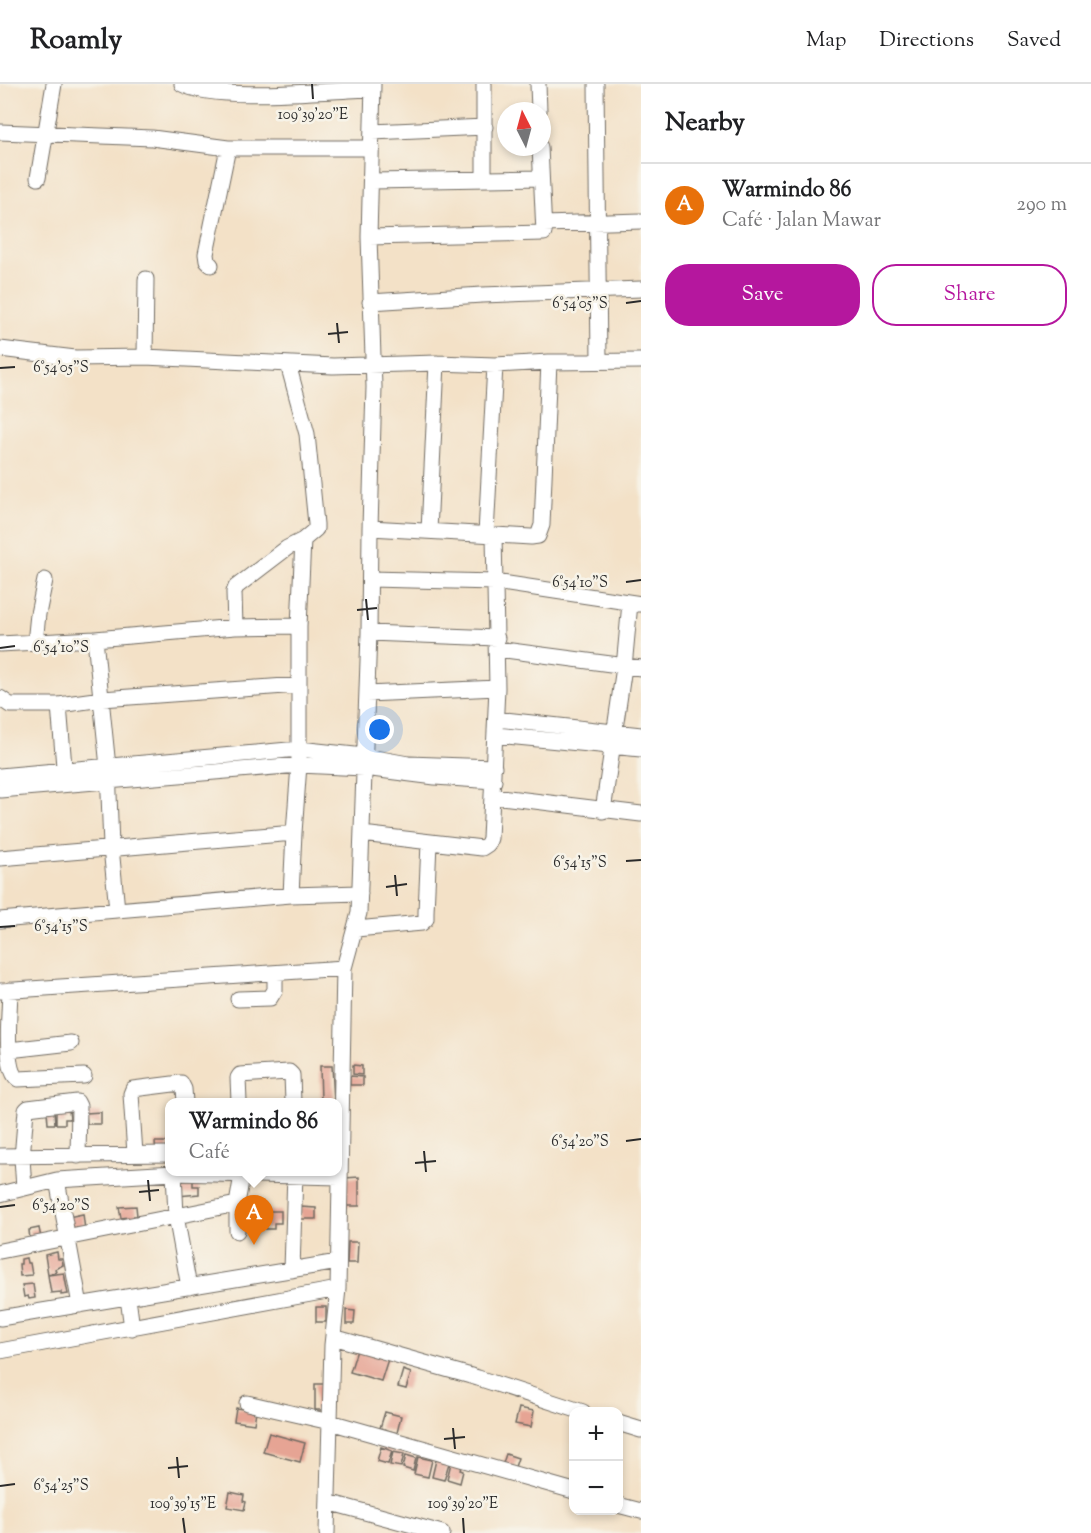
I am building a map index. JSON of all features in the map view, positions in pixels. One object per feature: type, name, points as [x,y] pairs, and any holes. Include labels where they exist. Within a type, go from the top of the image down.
[{"type":"street","points":[[38,178],[54,84]]},
{"type":"street","points":[[182,84],[193,89],[227,93],[373,86],[369,237],[373,365],[369,633],[359,914],[344,968],[341,1098]]},
{"type":"street","points":[[484,84],[484,179]]},
{"type":"street","points":[[538,84],[539,102]]},
{"type":"street","points":[[596,84],[599,361]]},
{"type":"street","points":[[0,132],[47,132],[152,138],[228,148],[372,140],[485,127]]},
{"type":"street","points":[[211,265],[207,261],[206,254],[228,148]]},
{"type":"street","points":[[540,156],[544,229]]},
{"type":"street","points":[[372,181],[541,178]]},
{"type":"street","points":[[369,237],[599,227],[641,221]]},
{"type":"street","points":[[599,227],[641,230]]},
{"type":"street","points":[[145,357],[146,279]]},
{"type":"street","points":[[370,302],[641,289]]},
{"type":"street","points":[[0,349],[75,358],[145,357],[333,366],[641,361]]},
{"type":"street","points":[[369,528],[538,536],[541,533],[549,362]]},
{"type":"street","points":[[429,531],[437,363]]},
{"type":"street","points":[[235,627],[234,592],[236,587],[316,529],[312,467],[307,434],[288,364]]},
{"type":"street","points":[[362,834],[482,848],[488,844],[490,838],[497,688],[495,582],[490,534],[495,365]]},
{"type":"street","points":[[291,895],[299,757],[299,626],[303,540]]},
{"type":"street","points":[[370,579],[495,582],[635,604],[603,811]]},
{"type":"street","points":[[35,643],[45,580]]},
{"type":"street","points":[[0,644],[95,639],[235,627],[299,626]]},
{"type":"street","points":[[369,633],[497,643],[624,667],[641,668]]},
{"type":"street","points":[[95,639],[102,699],[117,910]]},
{"type":"street","points":[[0,698],[10,705],[59,705],[102,699],[299,686]]},
{"type":"street","points":[[367,694],[497,688]]},
{"type":"street","points":[[59,705],[65,778]]},
{"type":"street","points":[[496,719],[613,740],[641,749]]},
{"type":"street","points":[[496,735],[613,740],[641,735]]},
{"type":"street","points":[[0,790],[65,778],[299,757],[364,762],[494,781],[603,811],[641,814]]},
{"type":"street","points":[[0,776],[65,778]]},
{"type":"street","points":[[0,858],[294,833]]},
{"type":"street","points":[[356,929],[422,923],[426,919],[429,843]]},
{"type":"street","points":[[0,920],[291,895],[360,893]]},
{"type":"street","points":[[84,1076],[18,1079],[12,1075],[5,990],[344,968]]},
{"type":"street","points":[[238,999],[270,998],[275,990],[275,974]]},
{"type":"street","points":[[9,1050],[70,1042]]},
{"type":"street","points":[[239,1098],[237,1078],[240,1076],[289,1072],[292,1075],[293,1098]]},
{"type":"street","points":[[135,1154],[131,1094],[133,1089],[181,1083],[185,1098]]},
{"type":"street","points":[[24,1188],[22,1160],[28,1108],[77,1102],[79,1106],[78,1156]]},
{"type":"street","points":[[0,1156],[22,1160],[165,1154]]},
{"type":"street","points":[[0,1194],[57,1180],[165,1173]]},
{"type":"street","points":[[174,1176],[176,1216],[189,1287]]},
{"type":"street","points":[[237,1231],[237,1204],[242,1176]]},
{"type":"street","points":[[292,1270],[295,1176]]},
{"type":"street","points":[[324,1176],[339,1177],[338,1289],[333,1337],[327,1533]]},
{"type":"street","points":[[57,1180],[66,1238],[81,1305]]},
{"type":"street","points":[[0,1251],[237,1204]]},
{"type":"street","points":[[0,1318],[338,1262]]},
{"type":"street","points":[[0,1351],[338,1289]]},
{"type":"street","points":[[128,1298],[132,1328]]},
{"type":"street","points":[[333,1337],[478,1378],[569,1407]]},
{"type":"street","points":[[246,1403],[330,1422],[569,1490]]},
{"type":"street","points":[[623,1425],[641,1430]]},
{"type":"street","points":[[328,1502],[442,1533]]},
{"type":"street","points":[[623,1506],[641,1511]]},
{"type":"building","points":[[353,1065],[362,1066],[362,1075],[353,1074]]},
{"type":"building","points":[[320,1066],[332,1066],[334,1098],[321,1098]]},
{"type":"building","points":[[350,1076],[363,1077],[363,1085],[350,1085]]},
{"type":"building","points":[[65,1106],[65,1111],[69,1111],[70,1119],[65,1119],[65,1124],[56,1124],[56,1107]]},
{"type":"building","points":[[47,1111],[54,1111],[55,1124],[48,1124]]},
{"type":"building","points":[[101,1112],[101,1124],[87,1124],[86,1113]]},
{"type":"building","points":[[155,1142],[165,1142],[165,1152],[156,1153]]},
{"type":"building","points":[[359,1177],[359,1206],[346,1206],[345,1178]]},
{"type":"building","points":[[193,1180],[193,1186],[199,1186],[199,1194],[178,1196],[177,1182]]},
{"type":"building","points":[[136,1206],[135,1219],[121,1218],[119,1207]]},
{"type":"building","points":[[300,1207],[316,1208],[316,1219],[300,1219]]},
{"type":"building","points":[[265,1211],[281,1211],[281,1223],[274,1223],[274,1229],[266,1229]]},
{"type":"building","points":[[83,1214],[85,1230],[77,1232],[76,1227],[68,1228],[68,1217]]},
{"type":"building","points":[[39,1228],[41,1238],[30,1240],[29,1230]]},
{"type":"building","points":[[348,1242],[358,1242],[357,1263],[347,1263]]},
{"type":"building","points":[[57,1252],[58,1259],[62,1259],[63,1265],[55,1269],[56,1272],[48,1274],[45,1255]]},
{"type":"building","points":[[26,1258],[27,1263],[30,1263],[32,1275],[20,1276],[19,1264],[21,1264],[21,1259]]},
{"type":"building","points":[[64,1273],[68,1294],[51,1293],[48,1275]]},
{"type":"building","points":[[33,1284],[35,1298],[24,1297],[22,1285]]},
{"type":"building","points":[[316,1307],[326,1307],[326,1322],[316,1322]]},
{"type":"building","points":[[346,1310],[355,1311],[354,1324],[346,1324]]},
{"type":"building","points":[[358,1347],[389,1356],[381,1381],[350,1372]]},
{"type":"building","points":[[403,1370],[411,1373],[406,1389],[398,1387]]},
{"type":"building","points":[[315,1384],[324,1384],[324,1410],[315,1410]]},
{"type":"building","points":[[236,1408],[256,1411],[254,1424],[234,1421]]},
{"type":"building","points":[[519,1408],[534,1411],[531,1427],[515,1424]]},
{"type":"building","points":[[385,1412],[401,1416],[397,1433],[380,1428]]},
{"type":"building","points":[[269,1433],[305,1443],[300,1462],[263,1452]]},
{"type":"building","points":[[381,1447],[392,1451],[388,1464],[377,1461]]},
{"type":"building","points":[[393,1452],[404,1454],[401,1467],[390,1465]]},
{"type":"building","points":[[506,1454],[518,1458],[515,1467],[503,1463]]},
{"type":"building","points":[[406,1455],[416,1458],[413,1471],[403,1468]]},
{"type":"building","points":[[418,1457],[432,1460],[428,1477],[414,1474]]},
{"type":"building","points":[[436,1460],[449,1463],[444,1480],[432,1477]]},
{"type":"building","points":[[451,1463],[462,1464],[460,1483],[447,1479]]},
{"type":"building","points":[[230,1492],[244,1495],[243,1501],[246,1502],[244,1510],[227,1507]]},
{"type":"place","name":"Warmindo 86","points":[[254,1245]]}]
